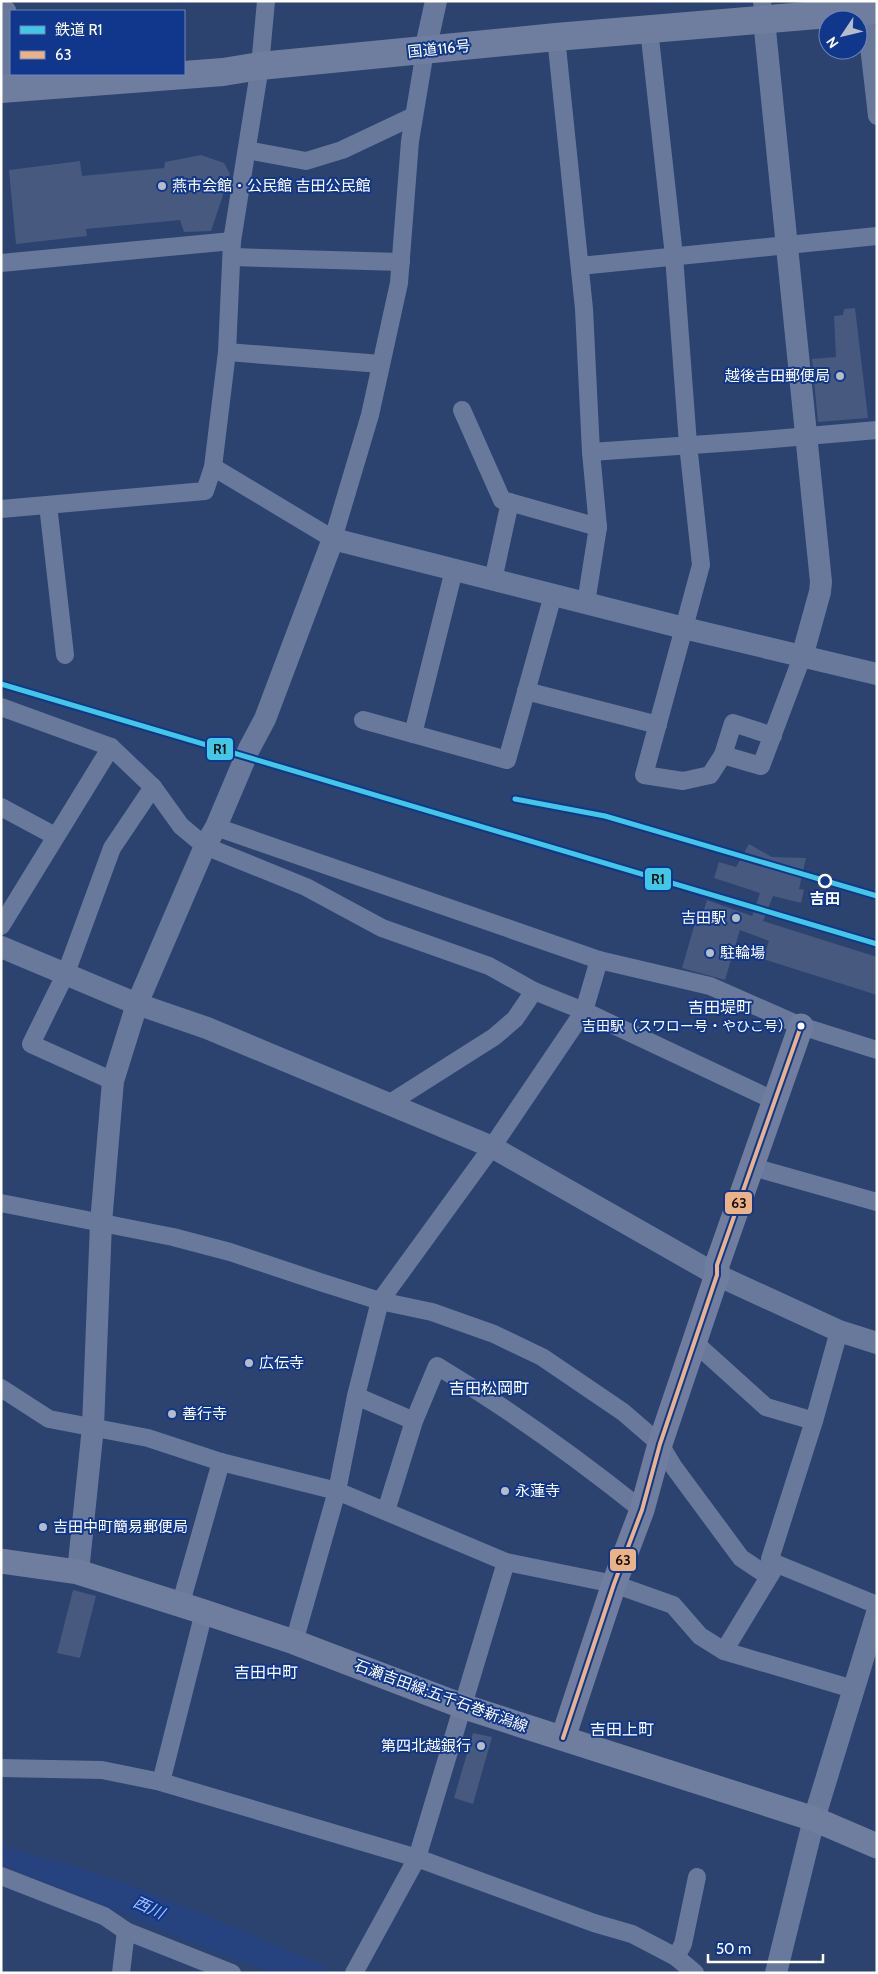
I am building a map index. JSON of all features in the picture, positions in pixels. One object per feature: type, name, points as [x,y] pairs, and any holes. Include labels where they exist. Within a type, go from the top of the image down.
[{"type":"highway","name":"国道116号","points":[[185,75],[223,72],[260,66],[649,29],[763,10],[821,8],[871,10]]},
{"type":"highway","name":"国道116号","points":[[7,89],[185,75]]},
{"type":"main road","points":[[563,1738],[614,1584],[642,1510],[660,1444],[717,1275],[718,1265],[801,1026]]},
{"type":"main road","name":"石瀬吉田線;五千石巻新潟線","points":[[1,1561],[78,1572],[180,1606],[204,1612],[294,1642],[462,1706],[814,1819],[877,1846]]},
{"type":"street","points":[[1,509],[206,491],[213,467],[227,352],[232,249],[260,66],[266,1]]},
{"type":"street","points":[[78,1572],[93,1427],[101,1223],[113,1081],[137,1004],[249,748],[265,719],[333,538],[370,415],[399,282],[410,141],[425,51],[436,1]]},
{"type":"street","points":[[1,9],[7,10],[7,89]]},
{"type":"street","points":[[723,755],[761,766],[802,657],[821,582],[763,10]]},
{"type":"street","points":[[871,10],[877,116]]},
{"type":"street","points":[[649,29],[674,256],[688,444],[701,565],[644,775],[683,781],[710,775],[723,755],[733,723],[773,736]]},
{"type":"street","points":[[556,37],[580,266],[591,452],[598,527],[586,603]]},
{"type":"street","points":[[247,150],[306,160],[342,150],[414,116]]},
{"type":"street","points":[[580,266],[877,236]]},
{"type":"street","points":[[1,263],[232,249],[401,262]]},
{"type":"street","points":[[227,352],[382,364]]},
{"type":"street","points":[[462,410],[502,500],[598,527]]},
{"type":"street","points":[[591,452],[877,430]]},
{"type":"street","points":[[213,467],[333,538],[684,628],[877,674]]},
{"type":"street","points":[[493,580],[510,502]]},
{"type":"street","points":[[48,505],[65,656]]},
{"type":"street","points":[[413,734],[454,570]]},
{"type":"street","points":[[363,720],[507,760],[553,595]]},
{"type":"street","points":[[526,691],[658,725]]},
{"type":"street","points":[[1,707],[111,747],[154,787],[181,826],[205,846],[306,887],[382,928],[489,966],[534,991],[584,1011],[775,1101]]},
{"type":"street","points":[[1,926],[111,747]]},
{"type":"street","points":[[113,1081],[31,1044],[66,974],[112,848],[154,787]]},
{"type":"street","points":[[1,807],[56,836]]},
{"type":"street","points":[[216,827],[599,960],[710,986],[801,1026],[877,1050]]},
{"type":"street","points":[[1,948],[137,1004],[207,1028],[390,1103],[492,1148],[717,1275],[839,1331],[877,1343]]},
{"type":"street","points":[[294,1642],[338,1491],[356,1396],[380,1300],[492,1148],[584,1011],[599,960]]},
{"type":"street","points":[[390,1103],[494,1037],[515,1018],[534,991]]},
{"type":"street","points":[[752,1167],[877,1202]]},
{"type":"street","points":[[1,1203],[173,1237],[230,1252],[380,1300],[432,1312],[494,1334],[542,1357],[623,1412],[660,1444],[673,1466],[741,1558],[877,1605]]},
{"type":"street","points":[[724,1651],[772,1570],[770,1559],[814,1421],[839,1331]]},
{"type":"street","points":[[694,1342],[766,1407],[814,1421]]},
{"type":"street","points":[[386,1511],[414,1421],[437,1366],[473,1387],[593,1471],[642,1510]]},
{"type":"street","points":[[1,1388],[49,1419],[148,1438],[221,1462],[338,1491],[506,1562],[614,1584],[673,1605],[700,1636],[724,1651],[853,1689]]},
{"type":"street","points":[[356,1396],[414,1421]]},
{"type":"street","points":[[180,1606],[221,1462]]},
{"type":"street","points":[[354,1972],[417,1858],[506,1562]]},
{"type":"street","points":[[161,1782],[204,1612]]},
{"type":"street","points":[[776,1973],[814,1819],[877,1613]]},
{"type":"street","points":[[1,1768],[102,1770],[161,1782],[417,1858],[594,1923],[632,1934],[676,1957],[695,1973]]},
{"type":"street","points":[[1,1876],[104,1916],[126,1932],[232,1973]]},
{"type":"street","points":[[676,1957],[682,1944],[697,1877]]},
{"type":"street","points":[[120,1973],[126,1932]]},
{"type":"water","name":"西川","points":[[1,1847],[45,1858],[131,1886],[216,1919],[340,1973],[272,1973],[195,1944],[1,1865]]},
{"type":"building","points":[[201,155],[224,163],[230,174],[211,231],[184,232],[180,220],[86,229],[87,236],[16,244],[9,170],[80,161],[82,176],[164,168],[165,162]]},
{"type":"building","points":[[855,308],[868,418],[818,422],[812,359],[836,357],[834,316],[843,315],[844,309]]},
{"type":"building","name":"吉田駅","points":[[749,844],[772,857],[806,858],[799,889],[804,890],[801,903],[773,896],[763,921],[877,957],[877,995],[763,959],[769,941],[740,930],[725,980],[682,968],[695,923],[699,925],[707,900],[752,916],[760,893],[714,878],[719,862],[736,867]]},
{"type":"building","points":[[73,1590],[96,1596],[80,1658],[57,1653]]},
{"type":"building","points":[[473,1733],[492,1737],[473,1804],[454,1798]]},
{"type":"rail line","name":"R1","points":[[1,684],[877,944]]},
{"type":"rail line","name":"R1","points":[[515,799],[605,816],[877,896]]},
{"type":"transit line","name":"63","points":[[563,1738],[614,1584],[642,1510],[660,1444],[717,1275],[717,1265],[801,1026]]},
{"type":"place","name":"燕市会館・公民館 吉田公民館","points":[[162,186]]},
{"type":"place","name":"越後吉田郵便局","points":[[840,376]]},
{"type":"place","name":"吉田","points":[[825,881]]},
{"type":"place","name":"吉田駅","points":[[736,918]]},
{"type":"place","name":"駐輪場","points":[[710,953]]},
{"type":"place","name":"吉田駅（スワロー号・やひこ号）","points":[[801,1026]]},
{"type":"place","name":"広伝寺","points":[[249,1363]]},
{"type":"place","name":"善行寺","points":[[172,1414]]},
{"type":"place","name":"永蓮寺","points":[[505,1491]]},
{"type":"place","name":"吉田中町簡易郵便局","points":[[43,1527]]},
{"type":"place","name":"第四北越銀行","points":[[481,1746]]},
{"type":"district","name":"吉田堤町","points":[[720,1007]]},
{"type":"district","name":"吉田松岡町","points":[[489,1388]]},
{"type":"district","name":"吉田中町","points":[[266,1672]]},
{"type":"district","name":"吉田上町","points":[[622,1729]]}]
